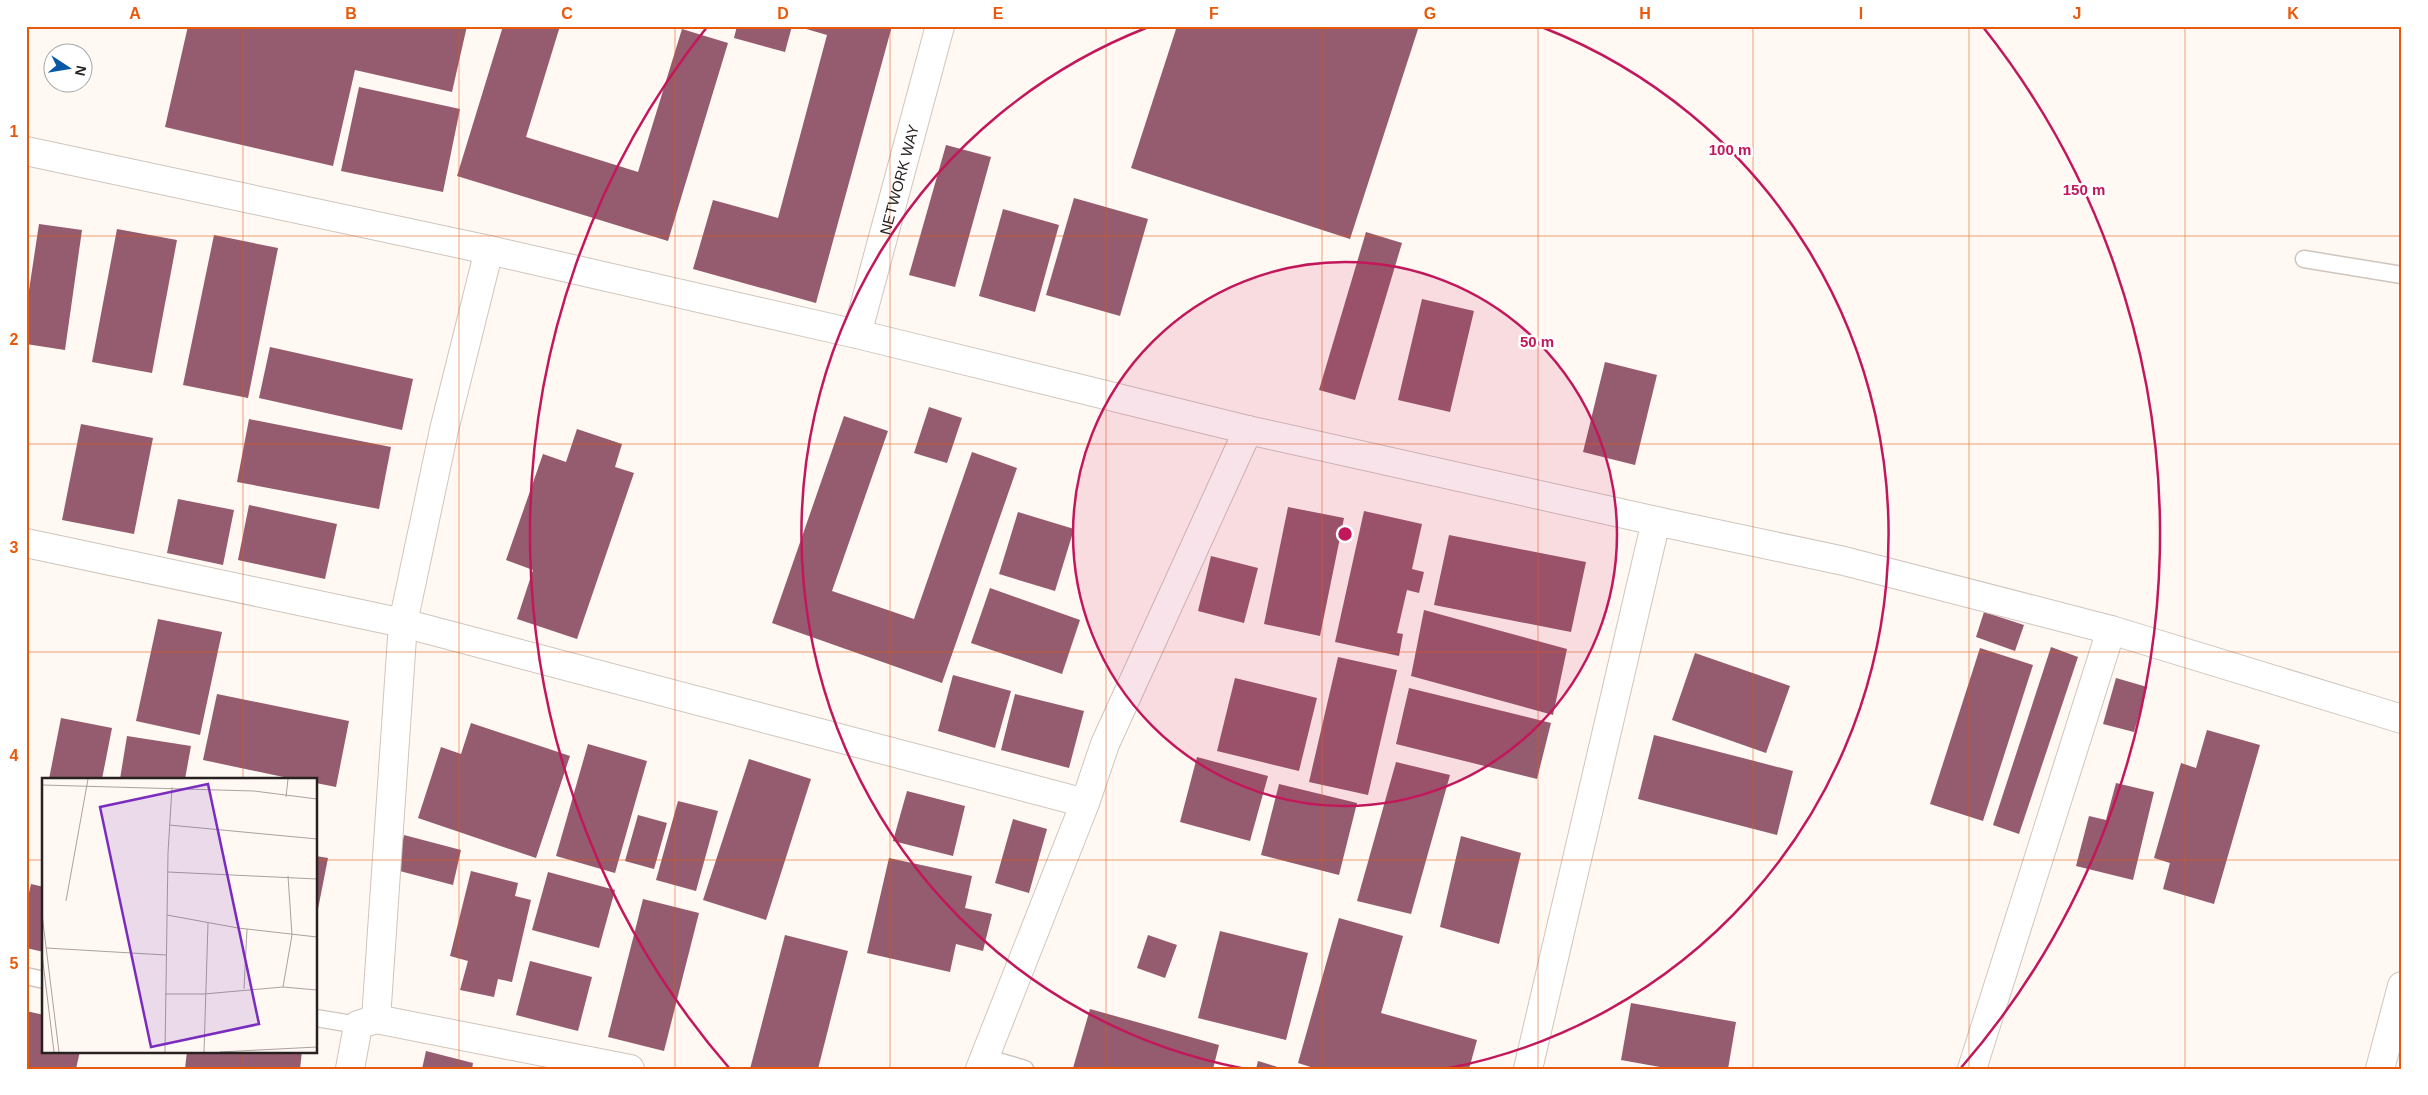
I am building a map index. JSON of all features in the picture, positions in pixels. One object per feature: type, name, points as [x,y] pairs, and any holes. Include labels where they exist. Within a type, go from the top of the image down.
[{"type":"street","name":"NETWORK WAY","points":[[857,334],[940,26]]},
{"type":"street","points":[[26,151],[488,250],[857,334],[1248,430],[1844,561],[2111,630],[2402,719]]},
{"type":"street","points":[[350,1069],[367,1022],[403,623],[444,430],[488,250]]},
{"type":"street","points":[[982,1063],[1084,803],[1105,744],[1248,430]]},
{"type":"street","points":[[1528,1069],[1656,521]]},
{"type":"street","points":[[26,543],[403,623],[1084,803]]},
{"type":"street","points":[[1972,1069],[2111,630]]},
{"type":"street","points":[[2380,1069],[2402,986]]},
{"type":"street","points":[[367,1022],[630,1069]]},
{"type":"lane","points":[[2304,259],[2402,275]]},
{"type":"lane","points":[[26,976],[42,980]]},
{"type":"lane","points":[[318,1018],[367,1022]]},
{"type":"lane","points":[[982,1063],[1025,1069]]},
{"type":"building","points":[[188,26],[467,26],[452,92],[355,70],[333,166],[165,127]]},
{"type":"building","points":[[503,26],[560,26],[526,137],[638,172],[682,29],[728,43],[668,241],[457,176]]},
{"type":"building","points":[[737,26],[792,26],[785,52],[734,38]]},
{"type":"building","points":[[796,26],[892,26],[816,303],[693,269],[713,200],[778,218],[827,35]]},
{"type":"building","points":[[1177,26],[1419,26],[1350,239],[1131,168]]},
{"type":"building","points":[[359,87],[460,109],[443,192],[341,171]]},
{"type":"building","points":[[946,145],[991,157],[955,287],[909,275]]},
{"type":"building","points":[[1074,198],[1148,219],[1120,316],[1046,295]]},
{"type":"building","points":[[1003,209],[1059,225],[1035,312],[979,296]]},
{"type":"building","points":[[39,224],[82,230],[65,350],[26,344],[26,310]]},
{"type":"building","points":[[117,229],[177,240],[152,373],[92,362]]},
{"type":"building","points":[[1366,232],[1402,243],[1355,400],[1319,390]]},
{"type":"building","points":[[214,235],[278,248],[248,398],[183,385]]},
{"type":"building","points":[[1422,299],[1474,311],[1450,412],[1398,400]]},
{"type":"building","points":[[270,347],[413,379],[402,430],[259,398]]},
{"type":"building","points":[[1605,362],[1657,375],[1635,465],[1583,452]]},
{"type":"building","points":[[929,407],[962,418],[947,463],[914,453]]},
{"type":"building","points":[[844,416],[888,431],[832,591],[914,619],[972,452],[1017,468],[942,683],[772,623]]},
{"type":"building","points":[[249,419],[391,447],[379,509],[237,482]]},
{"type":"building","points":[[81,424],[153,438],[134,534],[62,520]]},
{"type":"building","points":[[577,429],[622,444],[615,467],[634,473],[577,639],[517,619],[533,570],[506,560],[543,454],[566,462]]},
{"type":"building","points":[[178,499],[234,510],[223,565],[167,553]]},
{"type":"building","points":[[249,505],[337,524],[325,579],[238,560]]},
{"type":"building","points":[[1288,507],[1344,518],[1320,636],[1264,624]]},
{"type":"building","points":[[1364,511],[1422,524],[1412,569],[1424,572],[1419,593],[1407,590],[1397,633],[1403,634],[1399,656],[1335,642]]},
{"type":"building","points":[[1018,512],[1074,529],[1055,591],[999,574]]},
{"type":"building","points":[[1449,535],[1586,562],[1571,632],[1434,605]]},
{"type":"building","points":[[1211,556],[1258,568],[1244,623],[1198,611]]},
{"type":"building","points":[[990,588],[1080,620],[1062,674],[971,643]]},
{"type":"building","points":[[1424,610],[1567,649],[1553,715],[1411,676]]},
{"type":"building","points":[[1984,612],[2024,625],[2015,651],[1976,637]]},
{"type":"building","points":[[158,619],[222,632],[200,735],[136,721]]},
{"type":"building","points":[[2051,647],[2078,657],[2019,834],[1993,825]]},
{"type":"building","points":[[1980,648],[2033,665],[1983,821],[1930,804]]},
{"type":"building","points":[[1695,653],[1790,686],[1766,753],[1672,720]]},
{"type":"building","points":[[1338,657],[1397,670],[1368,795],[1309,782]]},
{"type":"building","points":[[953,675],[1011,691],[995,748],[938,731]]},
{"type":"building","points":[[1235,678],[1317,698],[1299,771],[1217,751]]},
{"type":"building","points":[[2116,678],[2147,687],[2134,732],[2103,724]]},
{"type":"building","points":[[1409,688],[1551,723],[1537,779],[1396,744]]},
{"type":"building","points":[[217,694],[349,721],[336,787],[318,783],[318,778],[288,778],[203,760]]},
{"type":"building","points":[[1015,694],[1084,711],[1069,768],[1001,750]]},
{"type":"building","points":[[61,718],[112,728],[102,778],[49,778]]},
{"type":"building","points":[[471,723],[570,756],[536,858],[418,818],[441,747],[461,754]]},
{"type":"building","points":[[2207,730],[2260,745],[2214,904],[2163,889],[2170,863],[2154,858],[2181,763],[2196,768]]},
{"type":"building","points":[[1654,735],[1793,771],[1777,835],[1638,799]]},
{"type":"building","points":[[127,736],[191,746],[185,778],[120,778]]},
{"type":"building","points":[[588,744],[647,761],[615,873],[556,856]]},
{"type":"building","points":[[1197,757],[1268,776],[1250,841],[1180,822]]},
{"type":"building","points":[[749,759],[811,779],[766,920],[703,900]]},
{"type":"building","points":[[1396,762],[1450,775],[1411,914],[1357,901]]},
{"type":"building","points":[[2116,783],[2154,792],[2133,880],[2076,866],[2089,816],[2106,820]]},
{"type":"building","points":[[1279,784],[1357,803],[1339,875],[1261,855]]},
{"type":"building","points":[[907,791],[965,806],[953,856],[893,841]]},
{"type":"building","points":[[678,801],[718,811],[696,891],[656,880]]},
{"type":"building","points":[[638,815],[667,823],[654,869],[625,861]]},
{"type":"building","points":[[1013,819],[1047,829],[1029,893],[995,883]]},
{"type":"building","points":[[404,835],[461,850],[453,885],[396,870]]},
{"type":"building","points":[[1461,836],[1521,853],[1499,944],[1440,927]]},
{"type":"building","points":[[318,856],[328,858],[318,909]]},
{"type":"building","points":[[889,858],[972,876],[965,908],[992,914],[983,951],[956,944],[950,972],[867,953]]},
{"type":"building","points":[[471,871],[518,883],[515,896],[531,900],[512,982],[498,979],[494,997],[460,990],[468,961],[450,956]]},
{"type":"building","points":[[548,872],[615,890],[599,948],[532,930]]},
{"type":"building","points":[[31,884],[42,887],[42,952],[26,948],[26,906]]},
{"type":"building","points":[[643,899],[699,913],[664,1051],[608,1037]]},
{"type":"building","points":[[1339,918],[1403,936],[1381,1013],[1477,1040],[1469,1069],[1317,1069],[1298,1063]]},
{"type":"building","points":[[1220,931],[1308,953],[1286,1040],[1198,1018]]},
{"type":"building","points":[[785,935],[848,951],[818,1069],[750,1069]]},
{"type":"building","points":[[1148,935],[1177,945],[1165,978],[1137,968]]},
{"type":"building","points":[[530,961],[592,977],[578,1031],[516,1015]]},
{"type":"building","points":[[1631,1003],[1736,1022],[1728,1069],[1671,1069],[1621,1060]]},
{"type":"building","points":[[1090,1009],[1219,1045],[1213,1069],[1073,1068]]},
{"type":"building","points":[[26,1011],[42,1015],[42,1052],[80,1052],[76,1069],[26,1069]]},
{"type":"building","points":[[426,1051],[473,1063],[472,1069],[422,1069]]},
{"type":"building","points":[[187,1052],[302,1052],[300,1069],[185,1069]]},
{"type":"building","points":[[1258,1061],[1281,1068],[1281,1069],[1256,1069]]}]
